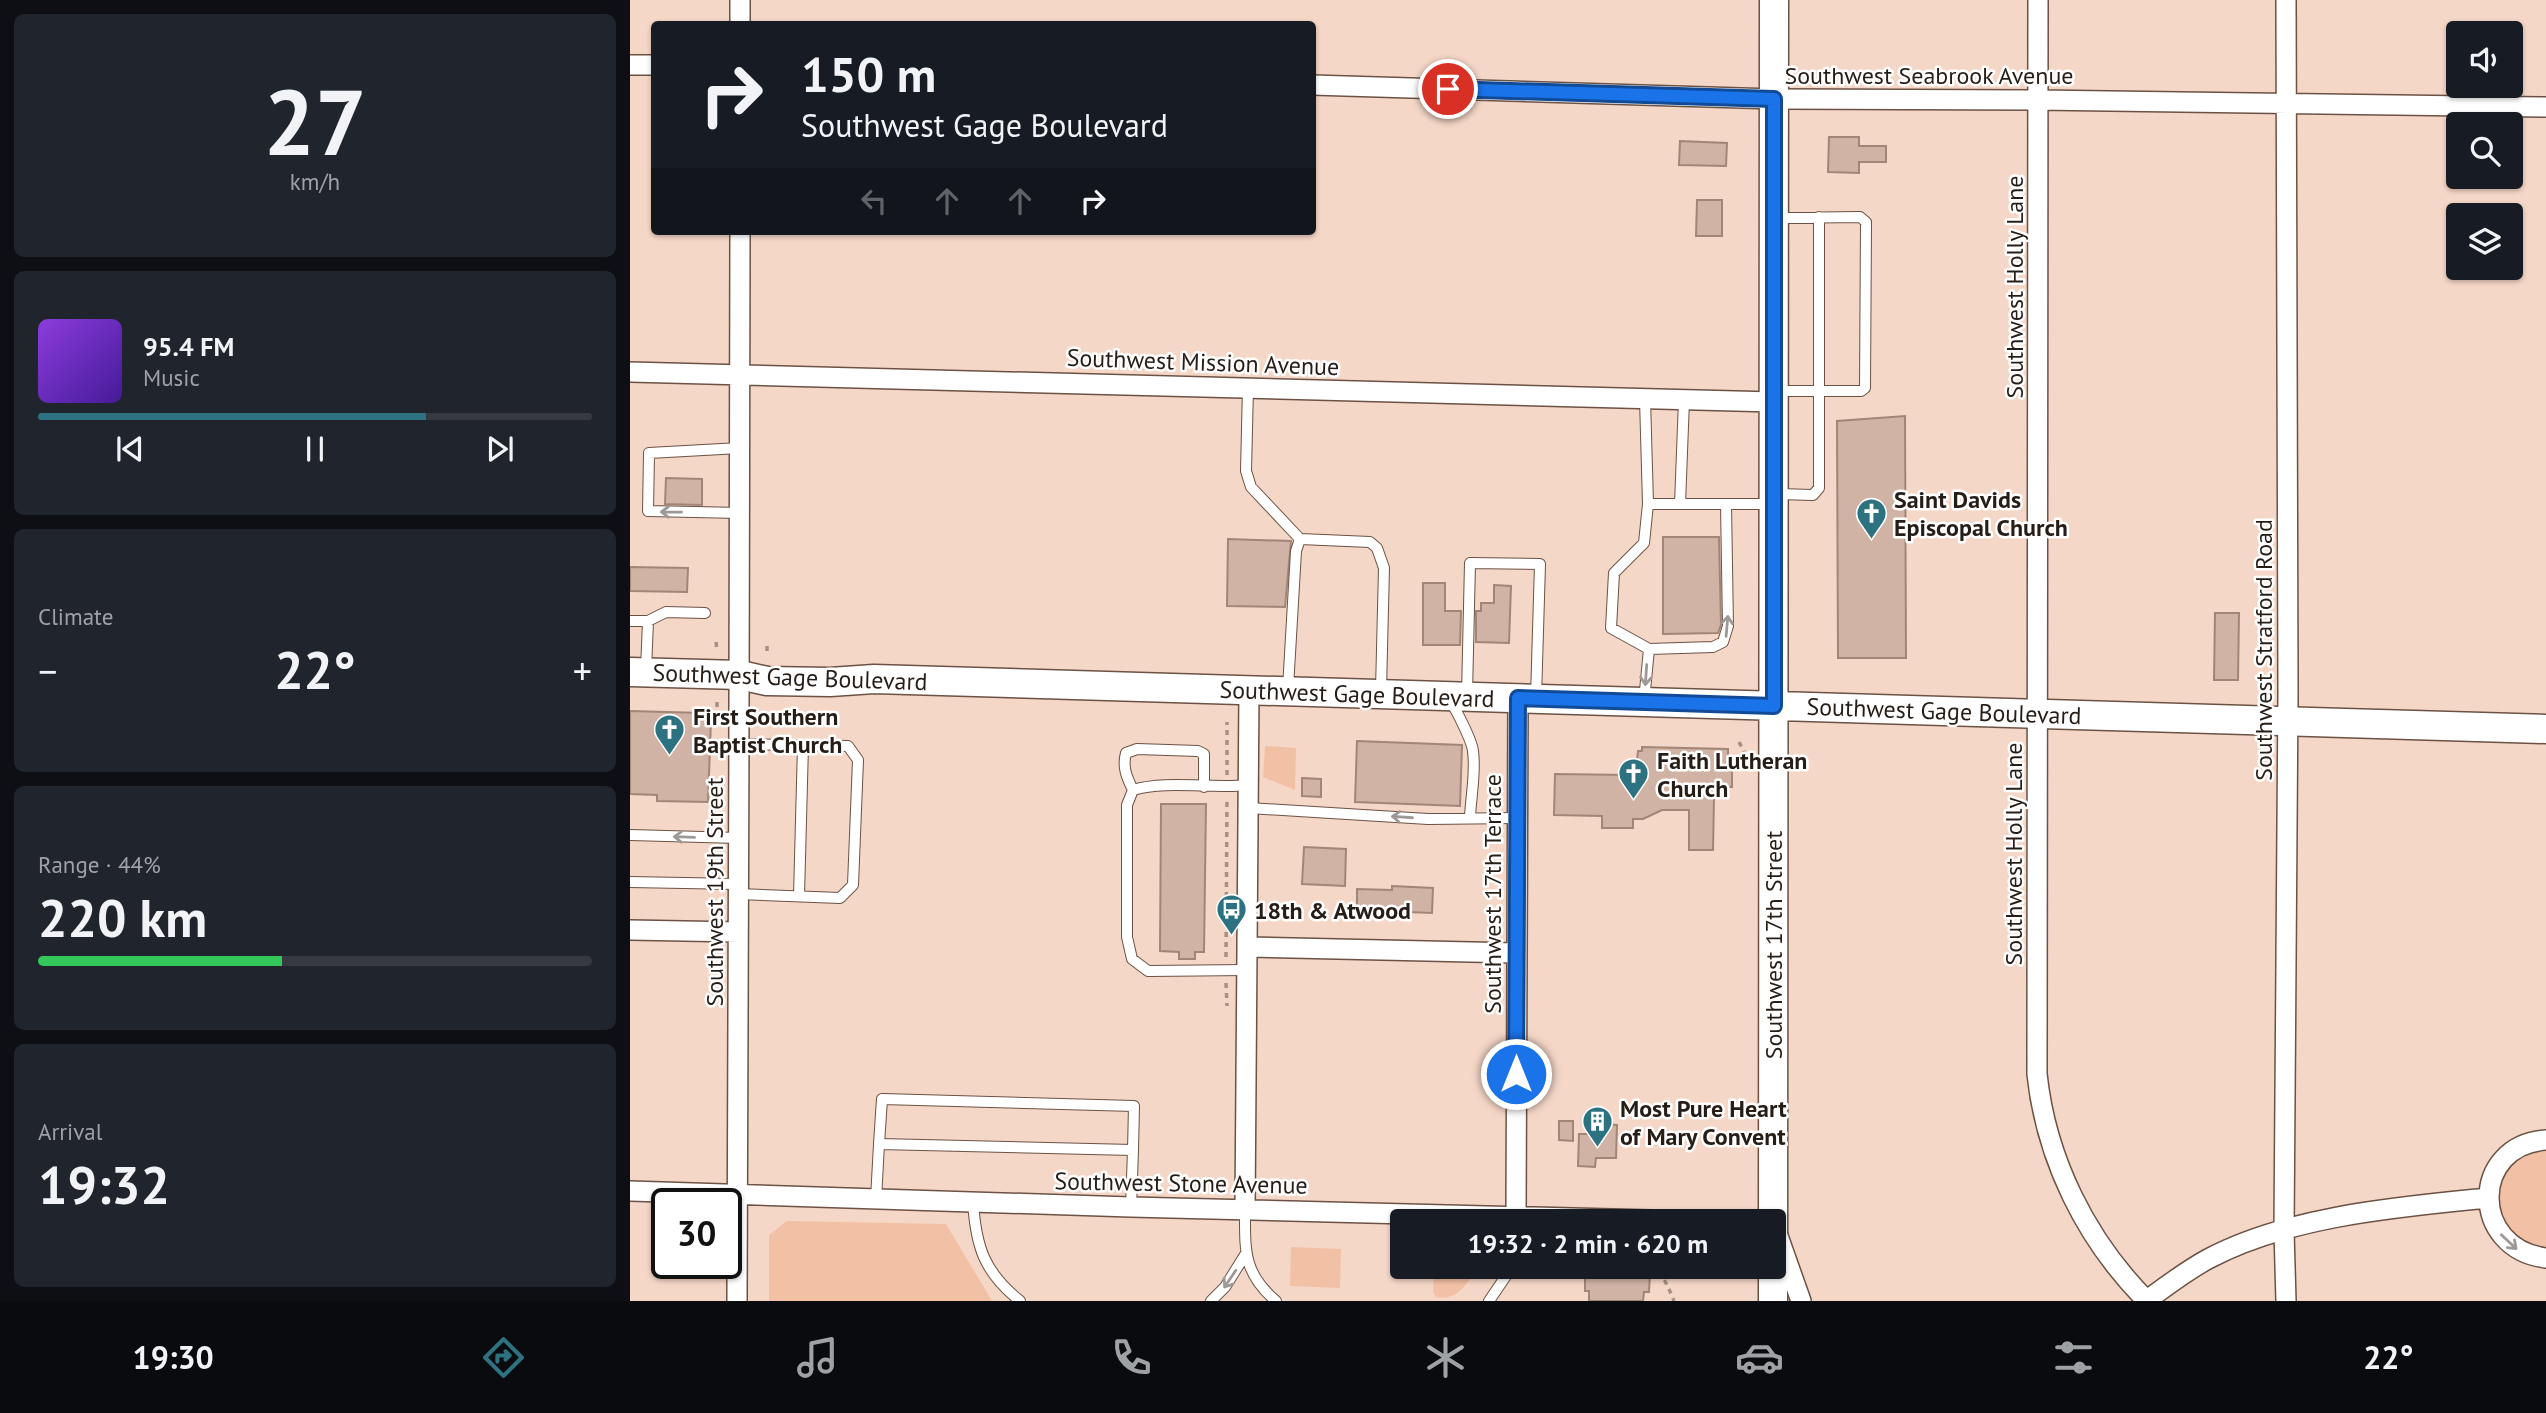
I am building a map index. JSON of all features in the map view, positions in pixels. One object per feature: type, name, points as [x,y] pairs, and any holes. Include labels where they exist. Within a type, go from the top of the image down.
[{"type":"main road","name":"Southwest 17th Street","points":[[1773,1209],[1774,0]]},
{"type":"main road","name":"Southwest Gage Boulevard","points":[[638,672],[740,675],[767,681],[830,682],[874,679],[2546,729]]},
{"type":"main road","points":[[1773,1279],[1773,1301]]},
{"type":"street","points":[[740,0],[740,21]]},
{"type":"street","name":"Southwest Holly Lane","points":[[2038,0],[2036,1046],[2039,1093],[2059,1168],[2077,1207],[2127,1282],[2147,1301]]},
{"type":"street","name":"Southwest Stratford Road","points":[[2286,0],[2286,1301]]},
{"type":"street","points":[[630,65],[651,65]]},
{"type":"street","name":"Southwest Seabrook Avenue","points":[[1316,85],[1774,99],[2546,107]]},
{"type":"street","name":"Southwest 19th Street","points":[[738,1188],[740,235]]},
{"type":"street","name":"Southwest Mission Avenue","points":[[630,372],[1684,400],[1774,397]]},
{"type":"street","points":[[1245,1210],[1249,691]]},
{"type":"street","name":"Southwest 17th Terrace","points":[[1517,1209],[1517,818],[1527,698]]},
{"type":"street","points":[[630,930],[738,932]]},
{"type":"street","points":[[1249,947],[1516,953]]},
{"type":"street","points":[[2546,1140],[2526,1144],[2511,1152],[2499,1165],[2491,1180],[2488,1198],[2490,1215],[2504,1239],[2518,1250],[2546,1258]]},
{"type":"street","name":"Southwest Stone Avenue","points":[[630,1191],[651,1192]]},
{"type":"street","name":"Southwest Stone Avenue","points":[[742,1194],[1390,1215]]},
{"type":"street","points":[[2147,1301],[2209,1259],[2284,1231],[2373,1210],[2488,1198]]},
{"type":"street","points":[[1786,1259],[1801,1301]]},
{"type":"street","name":"Southwest 19th Street","points":[[737,1279],[737,1301]]},
{"type":"lane","points":[[1648,504],[1726,504],[1818,493],[1819,217]]},
{"type":"lane","points":[[1774,218],[1860,217],[1866,222],[1867,303],[1865,388],[1861,391],[1819,391],[1774,397]]},
{"type":"lane","points":[[1248,387],[1246,471],[1251,487],[1300,539],[1370,542],[1377,548],[1384,568],[1380,694]]},
{"type":"lane","points":[[1645,398],[1648,504],[1644,543],[1614,573],[1611,628],[1648,649],[1713,647],[1723,642],[1727,635],[1726,504]]},
{"type":"lane","points":[[1680,504],[1684,400]]},
{"type":"lane","points":[[740,448],[649,453],[648,512],[740,513]]},
{"type":"lane","points":[[1288,692],[1296,551],[1300,539]]},
{"type":"lane","points":[[1470,817],[1473,749],[1464,730],[1457,696],[1470,563],[1540,564],[1527,698]]},
{"type":"lane","points":[[630,621],[648,621],[666,612],[705,613]]},
{"type":"lane","points":[[638,672],[648,621]]},
{"type":"lane","points":[[1644,702],[1648,649]]},
{"type":"lane","points":[[630,882],[840,898],[853,885],[858,760],[848,747],[740,744]]},
{"type":"lane","points":[[799,896],[803,746]]},
{"type":"lane","points":[[1204,787],[1204,754],[1198,751],[1137,749],[1126,753],[1126,776],[1133,790],[1127,805],[1127,937],[1132,959],[1148,971],[1248,970]]},
{"type":"lane","points":[[1133,790],[1146,786],[1249,785]]},
{"type":"lane","points":[[1249,808],[1428,819],[1517,818]]},
{"type":"lane","points":[[630,835],[739,838]]},
{"type":"lane","points":[[876,1199],[882,1099],[1134,1106],[1131,1207]]},
{"type":"lane","points":[[879,1144],[1133,1150]]},
{"type":"lane","points":[[973,1202],[976,1237],[981,1253],[995,1278],[1020,1301]]},
{"type":"lane","points":[[1245,1210],[1245,1255],[1257,1280],[1276,1301]]},
{"type":"lane","points":[[1211,1301],[1225,1287],[1245,1255]]},
{"type":"lane","points":[[1489,1301],[1504,1279]]},
{"type":"path","points":[[716,642],[717,650]]},
{"type":"path","points":[[767,644],[767,651]]},
{"type":"path","points":[[717,702],[717,708]]},
{"type":"path","points":[[1665,1279],[1674,1301]]},
{"type":"shaded area","points":[[1265,746],[1296,748],[1295,790],[1263,777]]},
{"type":"shaded area","points":[[2546,1149],[2546,1249],[2523,1241],[2508,1227],[2500,1205],[2500,1193],[2502,1181],[2514,1162],[2527,1154]]},
{"type":"shaded area","points":[[787,1221],[946,1224],[992,1301],[769,1301],[769,1235]]},
{"type":"shaded area","points":[[1291,1247],[1341,1249],[1340,1288],[1290,1286]]},
{"type":"shaded area","points":[[1434,1279],[1470,1279],[1461,1290],[1444,1298],[1436,1297],[1433,1291]]},
{"type":"building","points":[[1829,137],[1859,137],[1859,146],[1886,146],[1886,162],[1859,162],[1859,173],[1828,172]]},
{"type":"building","points":[[1680,141],[1727,143],[1726,166],[1679,165]]},
{"type":"building","points":[[1697,200],[1722,200],[1722,236],[1696,236]]},
{"type":"building","name":"Saint Davids Episcopal Church","points":[[1905,416],[1906,658],[1838,658],[1837,421]]},
{"type":"building","points":[[666,478],[702,479],[702,505],[665,504]]},
{"type":"building","points":[[1663,537],[1719,537],[1721,625],[1718,633],[1663,634]]},
{"type":"building","points":[[1228,539],[1291,541],[1285,607],[1227,606]]},
{"type":"building","points":[[630,567],[688,568],[687,592],[630,591]]},
{"type":"building","points":[[1423,583],[1445,583],[1445,611],[1461,611],[1460,645],[1423,645]]},
{"type":"building","points":[[1494,585],[1511,586],[1509,643],[1476,642],[1476,611],[1481,611],[1481,603],[1494,603]]},
{"type":"building","points":[[2215,613],[2239,613],[2238,680],[2214,680]]},
{"type":"building","name":"First Southern Baptist Church","points":[[630,711],[704,713],[711,720],[708,802],[657,801],[657,795],[630,794]]},
{"type":"building","points":[[1357,741],[1462,745],[1460,806],[1355,802]]},
{"type":"building","name":"Faith Lutheran Church","points":[[1642,747],[1728,749],[1728,756],[1732,756],[1732,787],[1726,787],[1725,798],[1714,798],[1713,850],[1689,850],[1689,810],[1662,810],[1643,819],[1633,819],[1633,828],[1602,828],[1602,816],[1554,815],[1555,774],[1630,775],[1625,767],[1637,760],[1638,751],[1642,751]]},
{"type":"building","points":[[1302,778],[1321,779],[1321,797],[1302,796]]},
{"type":"building","points":[[1161,804],[1206,804],[1204,952],[1195,952],[1195,959],[1179,959],[1179,952],[1160,951]]},
{"type":"building","points":[[1304,847],[1346,849],[1345,886],[1302,884]]},
{"type":"building","points":[[1392,886],[1433,888],[1432,913],[1357,910],[1357,889],[1392,890]]},
{"type":"building","points":[[1559,1121],[1573,1121],[1573,1141],[1559,1140]]},
{"type":"building","name":"Most Pure Heart of Mary Convent","points":[[1603,1124],[1617,1125],[1616,1158],[1596,1158],[1595,1167],[1578,1166],[1579,1134],[1602,1134]]},
{"type":"building","points":[[1585,1279],[1650,1279],[1649,1292],[1644,1292],[1643,1301],[1589,1301],[1589,1291],[1585,1291]]},
{"type":"place","name":"Saint Davids Episcopal Church","points":[[1871,540]]},
{"type":"place","name":"First Southern Baptist Church","points":[[670,757]]},
{"type":"place","name":"Faith Lutheran Church","points":[[1634,801]]},
{"type":"place","name":"18th & Atwood","points":[[1231,937]]},
{"type":"place","name":"Most Pure Heart of Mary Convent","points":[[1597,1149]]},
{"type":"route","points":[[1448,89],[1774,99],[1774,706],[1518,698],[1516,1074]]}]
